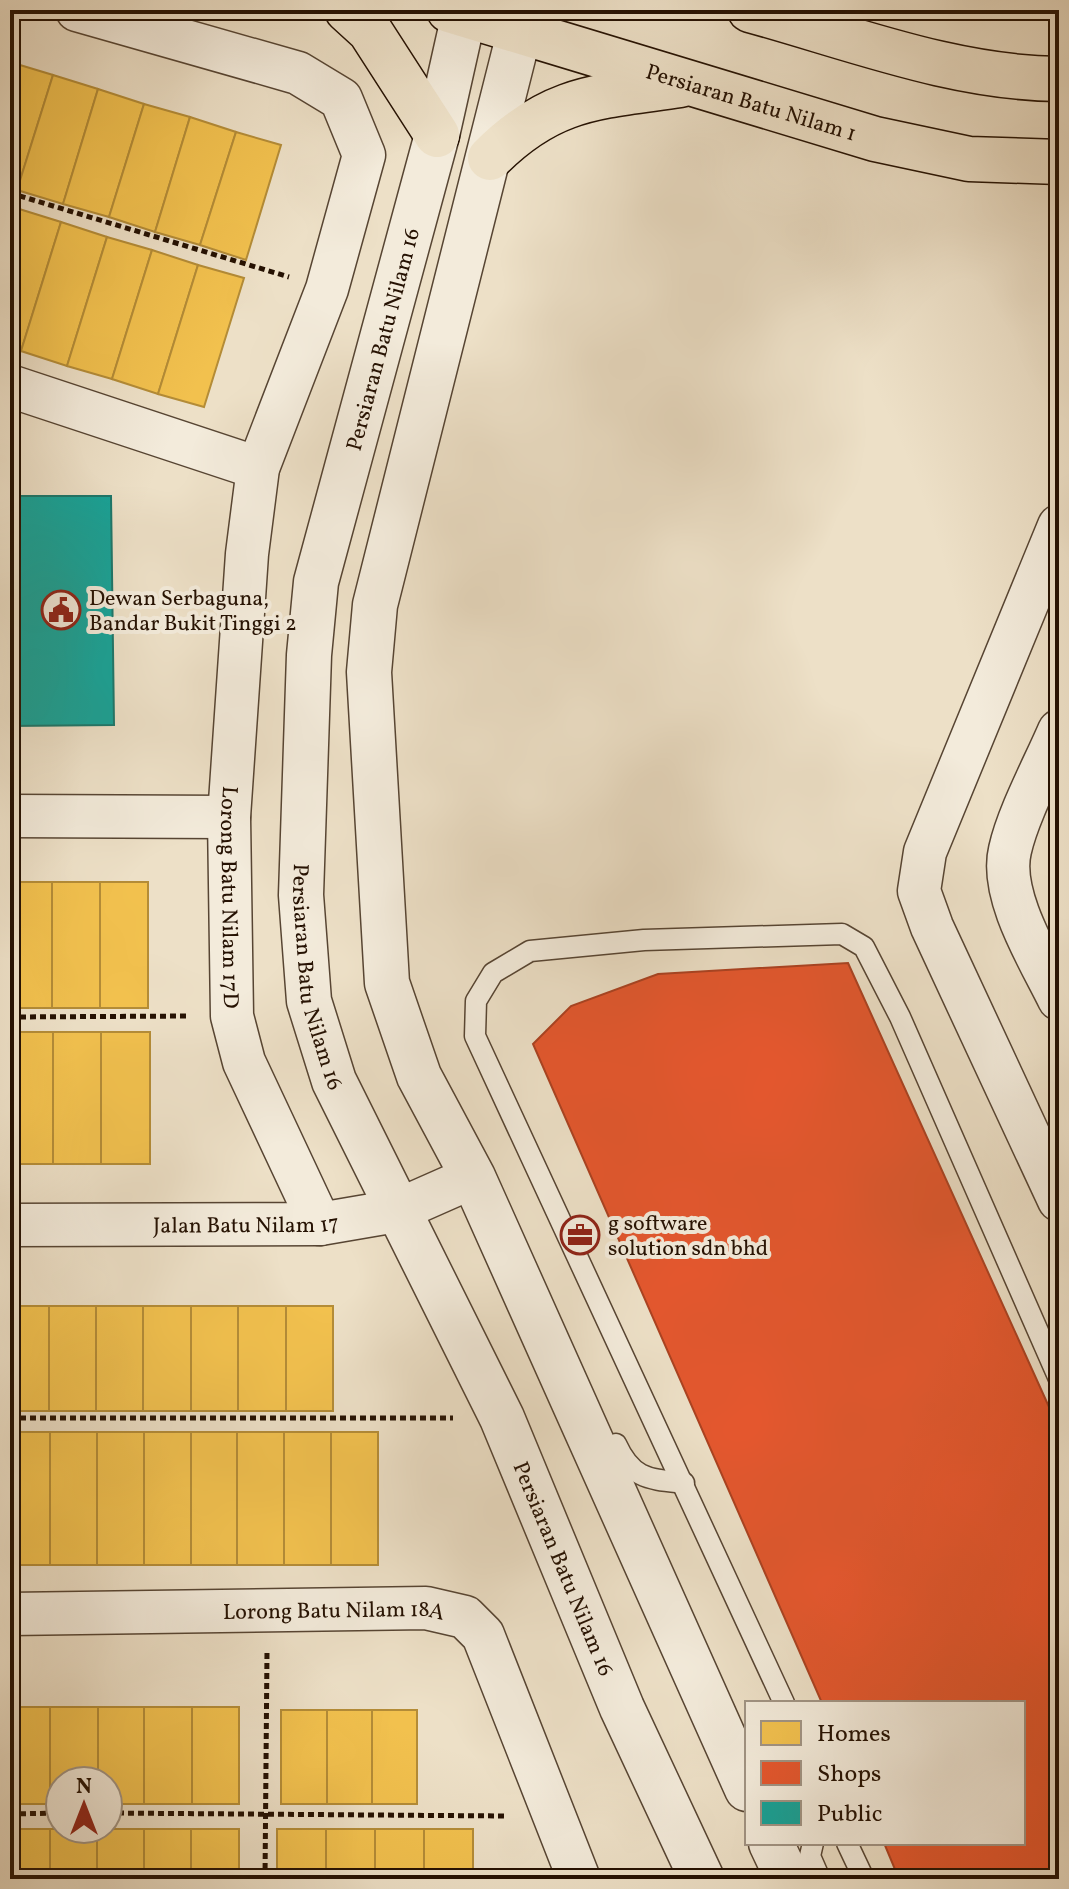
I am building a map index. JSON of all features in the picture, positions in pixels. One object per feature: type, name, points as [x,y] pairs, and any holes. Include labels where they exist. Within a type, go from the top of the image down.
[{"type":"main road","points":[[347,10],[370,31],[437,135]]},
{"type":"main road","points":[[750,10],[947,66],[1025,79],[1059,79]]},
{"type":"main road","name":"Persiaran Batu Nilam 1","points":[[459,11],[522,21],[690,84],[875,139],[956,156],[1059,162]]},
{"type":"main road","points":[[490,158],[509,139],[540,118],[578,100],[690,84]]},
{"type":"street","points":[[10,386],[258,468],[327,289],[364,155],[341,99],[298,73],[77,10]]},
{"type":"street","name":"Persiaran Batu Nilam 16","points":[[459,11],[437,135],[316,582],[308,671],[301,895],[309,1001],[334,1081],[396,1211],[502,1418],[622,1708],[702,1879]]},
{"type":"street","points":[[522,21],[490,158],[375,605],[369,672],[387,983],[419,1076],[562,1353],[745,1784]]},
{"type":"street","name":"Lorong Batu Nilam 17D","points":[[258,468],[247,554],[229,817],[232,1016],[244,1062],[320,1224]]},
{"type":"street","points":[[1059,526],[925,852],[919,891],[932,927],[1049,1148],[1059,1200]]},
{"type":"street","points":[[1059,731],[1009,851],[1009,877],[1020,920],[1059,999]]},
{"type":"street","points":[[10,816],[229,817]]},
{"type":"street","name":"Jalan Batu Nilam 17","points":[[10,1225],[320,1224],[396,1211],[473,1177]]},
{"type":"street","name":"Lorong Batu Nilam 18A","points":[[10,1614],[426,1608],[465,1617],[483,1635],[579,1879]]},
{"type":"street","points":[[772,1845],[788,1879]]},
{"type":"lane","points":[[783,1701],[475,1036],[476,1001],[493,973],[530,951],[644,940],[842,934],[864,947],[900,1017],[1059,1379]]},
{"type":"lane","points":[[610,1431],[626,1466],[650,1479],[684,1483]]},
{"type":"lane","points":[[813,1845],[810,1856],[820,1879]]},
{"type":"lane","points":[[848,1845],[864,1879]]},
{"type":"path","points":[[10,193],[327,289]]},
{"type":"path","points":[[10,1017],[232,1016]]},
{"type":"path","points":[[10,1418],[502,1418]]},
{"type":"path","points":[[265,1879],[268,1610]]},
{"type":"path","points":[[10,1814],[44,1813]]},
{"type":"path","points":[[124,1813],[553,1816]]},
{"type":"building: Homes","points":[[10,62],[53,75],[17,190],[10,187]]},
{"type":"building: Homes","points":[[53,75],[98,89],[63,204],[17,190]]},
{"type":"building: Homes","points":[[98,89],[144,104],[109,217],[63,204]]},
{"type":"building: Homes","points":[[144,104],[190,117],[155,232],[109,217]]},
{"type":"building: Homes","points":[[190,117],[236,132],[200,245],[155,232]]},
{"type":"building: Homes","points":[[236,132],[281,145],[246,260],[200,245]]},
{"type":"building: Homes","points":[[16,208],[61,222],[21,351],[10,348],[10,226]]},
{"type":"building: Homes","points":[[61,222],[107,237],[67,366],[21,351]]},
{"type":"building: Homes","points":[[107,237],[152,250],[112,379],[67,366]]},
{"type":"building: Homes","points":[[152,250],[198,265],[158,394],[112,379]]},
{"type":"building: Homes","points":[[198,265],[244,278],[204,407],[158,394]]},
{"type":"building: Homes","points":[[10,882],[52,882],[52,1008],[10,1008]]},
{"type":"building: Homes","points":[[52,882],[100,882],[100,1008],[52,1008]]},
{"type":"building: Homes","points":[[100,882],[148,882],[148,1008],[100,1008]]},
{"type":"building: Homes","points":[[10,1032],[53,1032],[53,1164],[10,1164]]},
{"type":"building: Homes","points":[[53,1032],[101,1032],[101,1164],[53,1164]]},
{"type":"building: Homes","points":[[101,1032],[150,1032],[150,1164],[101,1164]]},
{"type":"building: Homes","points":[[10,1306],[49,1306],[49,1411],[10,1411]]},
{"type":"building: Homes","points":[[49,1306],[96,1306],[96,1411],[49,1411]]},
{"type":"building: Homes","points":[[96,1306],[143,1306],[143,1411],[96,1411]]},
{"type":"building: Homes","points":[[143,1306],[191,1306],[191,1411],[143,1411]]},
{"type":"building: Homes","points":[[191,1306],[238,1306],[238,1411],[191,1411]]},
{"type":"building: Homes","points":[[238,1306],[286,1306],[286,1411],[238,1411]]},
{"type":"building: Homes","points":[[286,1306],[333,1306],[333,1411],[286,1411]]},
{"type":"building: Homes","points":[[10,1432],[50,1432],[50,1565],[10,1565]]},
{"type":"building: Homes","points":[[50,1432],[97,1432],[97,1565],[50,1565]]},
{"type":"building: Homes","points":[[97,1432],[144,1432],[144,1565],[97,1565]]},
{"type":"building: Homes","points":[[144,1432],[191,1432],[191,1565],[144,1565]]},
{"type":"building: Homes","points":[[191,1432],[237,1432],[237,1565],[191,1565]]},
{"type":"building: Homes","points":[[237,1432],[284,1432],[284,1565],[237,1565]]},
{"type":"building: Homes","points":[[284,1432],[331,1432],[331,1565],[284,1565]]},
{"type":"building: Homes","points":[[331,1432],[378,1432],[378,1565],[331,1565]]},
{"type":"building: Homes","points":[[10,1707],[50,1707],[50,1765],[44,1765],[44,1804],[10,1804]]},
{"type":"building: Homes","points":[[50,1707],[98,1707],[98,1765],[50,1765]]},
{"type":"building: Homes","points":[[98,1707],[144,1707],[144,1804],[124,1804],[124,1765],[98,1765]]},
{"type":"building: Homes","points":[[144,1707],[192,1707],[192,1804],[144,1804]]},
{"type":"building: Homes","points":[[192,1707],[239,1707],[239,1804],[192,1804]]},
{"type":"building: Homes","points":[[281,1710],[327,1710],[327,1804],[281,1804]]},
{"type":"building: Homes","points":[[327,1710],[372,1710],[372,1804],[327,1804]]},
{"type":"building: Homes","points":[[372,1710],[417,1710],[417,1804],[372,1804]]},
{"type":"building: Homes","points":[[10,1829],[44,1829],[44,1845],[50,1845],[50,1879],[10,1879]]},
{"type":"building: Homes","points":[[124,1829],[144,1829],[144,1879],[97,1879],[97,1845],[124,1845]]},
{"type":"building: Homes","points":[[144,1829],[191,1829],[191,1879],[144,1879]]},
{"type":"building: Homes","points":[[191,1829],[239,1829],[239,1879],[191,1879]]},
{"type":"building: Homes","points":[[277,1829],[326,1829],[326,1879],[277,1879]]},
{"type":"building: Homes","points":[[326,1829],[375,1829],[375,1879],[326,1879]]},
{"type":"building: Homes","points":[[375,1829],[424,1829],[424,1879],[375,1879]]},
{"type":"building: Homes","points":[[424,1829],[473,1829],[473,1879],[424,1879]]},
{"type":"building: Homes","points":[[50,1845],[97,1845],[97,1879],[50,1879]]},
{"type":"building: Shops","points":[[848,963],[1059,1429],[1059,1879],[899,1879],[885,1845],[1025,1845],[1025,1701],[821,1701],[533,1044],[571,1006],[658,974]]},
{"type":"building: Public","name":"Dewan Serbaguna, Bandar Bukit Tinggi 2","points":[[10,496],[111,496],[114,725],[10,726]]},
{"type":"place","name":"Dewan Serbaguna, Bandar Bukit Tinggi 2","points":[[61,610]]},
{"type":"place","name":"g software solution sdn bhd","points":[[580,1235]]}]
